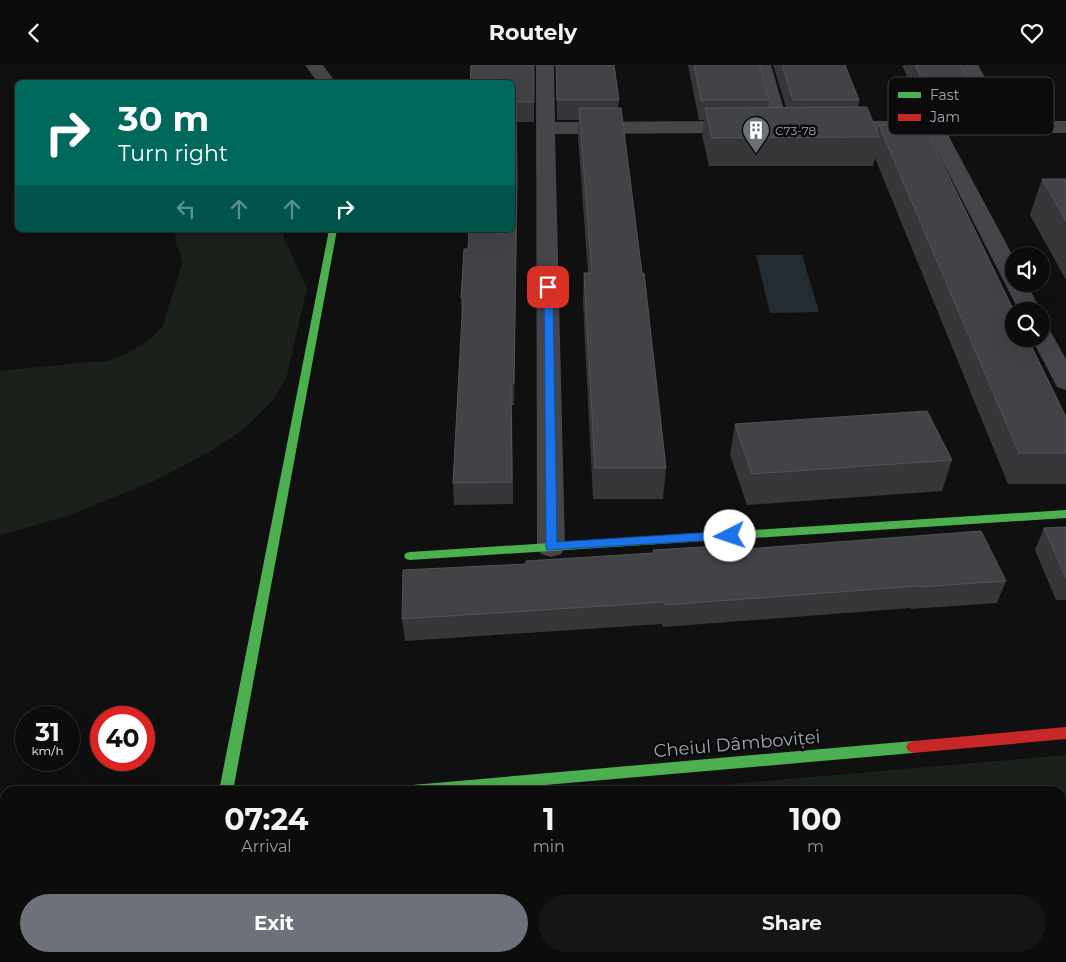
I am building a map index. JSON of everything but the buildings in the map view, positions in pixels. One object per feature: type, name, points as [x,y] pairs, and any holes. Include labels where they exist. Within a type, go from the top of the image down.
[{"type":"street","points":[[314,65],[325,80]]},
{"type":"street","points":[[545,65],[552,547]]},
{"type":"street","points":[[762,65],[780,127]]},
{"type":"street","points":[[969,65],[976,77]]},
{"type":"street","points":[[547,128],[799,127]]},
{"type":"street","points":[[819,127],[888,127]]},
{"type":"street","points":[[939,135],[1005,263]]},
{"type":"street","points":[[227,786],[333,232]]},
{"type":"street","points":[[1048,347],[1066,382]]},
{"type":"street","points":[[410,556],[1066,514]]},
{"type":"street","name":"Cheiul Dâmboviței","points":[[468,786],[1066,733]]},
{"type":"shaded area","points":[[175,232],[284,232],[283,236],[307,288],[286,379],[272,401],[244,429],[211,451],[154,481],[67,516],[0,535],[0,371],[105,362],[124,355],[151,339],[162,327],[183,262],[176,244]]},
{"type":"shaded area","points":[[756,255],[802,255],[819,312],[770,313]]},
{"type":"shaded area","points":[[1066,755],[1066,786],[731,786],[730,784]]},
{"type":"traffic: fast","points":[[227,786],[333,232]]},
{"type":"traffic: fast","points":[[410,556],[1066,514]]},
{"type":"traffic: fast","points":[[469,786],[913,747]]},
{"type":"traffic: jam","points":[[913,747],[1066,733]]},
{"type":"place","name":"C73-78","points":[[756,154]]},
{"type":"route","points":[[548,287],[552,547],[730,536]]}]
